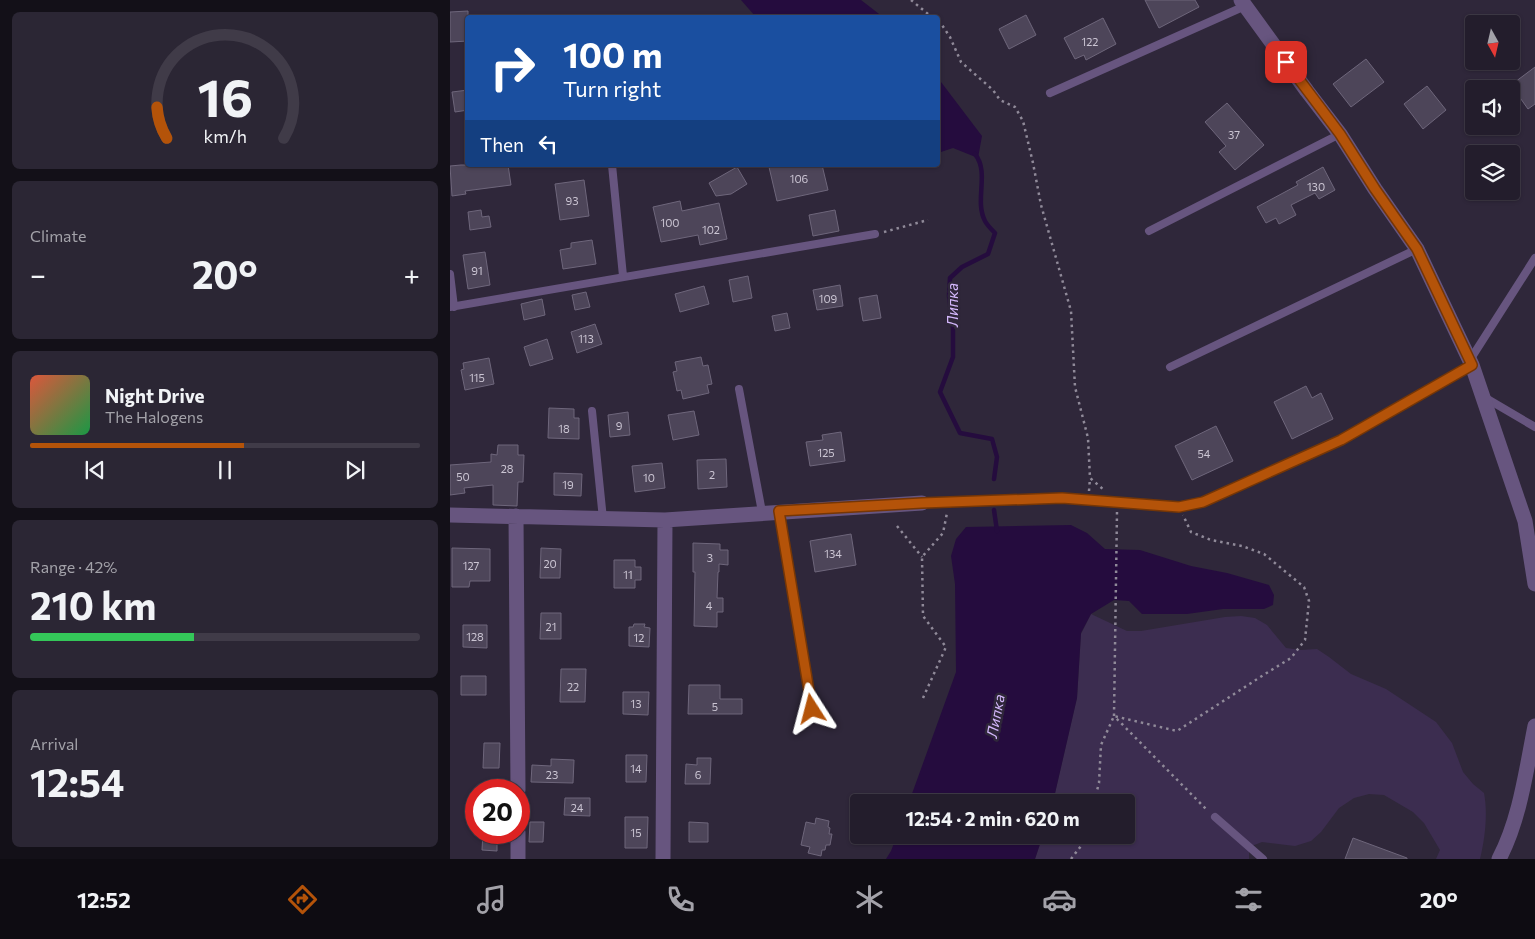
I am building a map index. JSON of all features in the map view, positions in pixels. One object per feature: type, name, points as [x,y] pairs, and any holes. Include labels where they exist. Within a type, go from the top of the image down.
[{"type":"street","points":[[1243,3],[1340,134],[1375,189],[1417,249],[1471,363],[1525,521],[1535,584]]},
{"type":"street","points":[[450,515],[665,520],[762,512],[922,503]]},
{"type":"street","points":[[516,516],[518,779]]},
{"type":"street","points":[[663,859],[665,520]]},
{"type":"street","points":[[1499,859],[1509,840],[1526,774],[1535,726]]},
{"type":"street","points":[[518,844],[518,859]]},
{"type":"lane","points":[[1050,93],[1243,3]]},
{"type":"lane","points":[[1149,230],[1340,134]]},
{"type":"lane","points":[[612,167],[623,276]]},
{"type":"lane","points":[[450,274],[452,307],[875,234]]},
{"type":"lane","points":[[1170,367],[1417,249]]},
{"type":"lane","points":[[922,503],[1062,498],[1179,507],[1203,502],[1341,440],[1471,363],[1535,258]]},
{"type":"lane","points":[[738,389],[762,512]]},
{"type":"lane","points":[[1482,396],[1535,427]]},
{"type":"lane","points":[[592,410],[603,519]]},
{"type":"lane","points":[[779,511],[812,709]]},
{"type":"lane","points":[[1215,817],[1263,859]]},
{"type":"path","points":[[911,0],[929,15]]},
{"type":"path","points":[[940,23],[950,37],[961,62],[994,90],[1000,100],[1015,107],[1023,121],[1041,205],[1071,311],[1075,387],[1088,438],[1090,478],[1118,501],[1114,716],[1101,745],[1096,794]]},
{"type":"path","points":[[875,234],[928,220]]},
{"type":"path","points":[[922,557],[943,533],[949,502]]},
{"type":"path","points":[[1114,716],[1177,731],[1292,658],[1305,640],[1309,601],[1304,587],[1264,554],[1242,546],[1211,540],[1191,532],[1179,507]]},
{"type":"path","points":[[897,526],[922,557],[924,616],[946,647],[923,698]]},
{"type":"path","points":[[1114,716],[1215,817]]},
{"type":"path","points":[[1071,859],[1082,844]]},
{"type":"shaded area","points":[[1091,614],[1127,631],[1141,631],[1241,616],[1255,618],[1267,625],[1286,648],[1301,650],[1317,649],[1351,674],[1386,689],[1436,722],[1452,743],[1463,772],[1484,793],[1486,809],[1485,826],[1480,859],[1436,859],[1440,850],[1424,823],[1413,812],[1384,795],[1369,794],[1354,798],[1339,808],[1321,832],[1311,841],[1295,846],[1262,842],[1249,847],[1249,859],[1035,859],[1040,844],[1135,844],[1135,794],[1055,794],[1077,698],[1081,634]]},
{"type":"water","points":[[741,0],[861,0],[880,15],[754,15]]},
{"type":"water","points":[[940,81],[982,136],[978,158],[953,148],[940,152]]},
{"type":"water","points":[[1071,525],[1087,533],[1105,549],[1140,550],[1191,566],[1227,573],[1269,585],[1274,595],[1273,605],[1264,609],[1223,609],[1187,614],[1142,614],[1129,601],[1114,600],[1091,614],[1081,633],[1077,698],[1055,794],[912,794],[956,672],[955,584],[951,556],[956,539],[966,527]]},
{"type":"water","points":[[894,844],[1040,844],[1035,859],[886,859]]},
{"type":"building","points":[[1145,0],[1195,0],[1199,7],[1159,28]]},
{"type":"building","points":[[468,11],[468,15],[465,15],[465,41],[450,42],[450,12]]},
{"type":"building","points":[[1026,15],[1036,35],[1009,49],[999,29]]},
{"type":"building","points":[[1103,18],[1116,44],[1086,60],[1084,55],[1075,59],[1064,38]]},
{"type":"building","points":[[1366,59],[1384,82],[1351,107],[1333,84]]},
{"type":"building","points":[[1535,67],[1535,104],[1528,109],[1520,98],[1520,80],[1518,80]]},
{"type":"building","points":[[1427,86],[1446,110],[1423,129],[1404,104]]},
{"type":"building","points":[[465,90],[465,110],[455,112],[452,92]]},
{"type":"building","points":[[1227,103],[1264,145],[1235,170],[1219,152],[1226,146],[1205,122]]},
{"type":"building","points":[[450,166],[508,167],[511,185],[465,191],[466,194],[452,196]]},
{"type":"building","points":[[737,167],[747,184],[731,194],[716,196],[709,183]]},
{"type":"building","points":[[769,167],[822,167],[828,190],[777,201]]},
{"type":"building","points":[[1323,167],[1335,190],[1319,199],[1315,193],[1291,205],[1296,215],[1279,224],[1276,218],[1266,223],[1257,207],[1298,185],[1296,182]]},
{"type":"building","points":[[584,180],[589,216],[560,220],[555,184]]},
{"type":"building","points":[[680,201],[682,211],[719,203],[727,239],[700,245],[698,235],[661,242],[653,207]]},
{"type":"building","points":[[481,210],[482,217],[489,216],[491,227],[470,230],[468,212]]},
{"type":"building","points":[[835,210],[839,231],[813,236],[809,215]]},
{"type":"building","points":[[592,240],[596,264],[563,269],[560,250],[571,248],[571,243]]},
{"type":"building","points":[[485,252],[490,285],[468,289],[463,255]]},
{"type":"building","points":[[748,276],[752,298],[733,302],[729,280]]},
{"type":"building","points":[[840,285],[843,306],[817,310],[813,290]]},
{"type":"building","points":[[704,286],[709,304],[680,312],[675,294]]},
{"type":"building","points":[[586,292],[590,307],[575,310],[572,295]]},
{"type":"building","points":[[877,295],[881,318],[863,321],[859,298]]},
{"type":"building","points":[[542,299],[545,315],[524,320],[521,304]]},
{"type":"building","points":[[787,313],[790,328],[775,331],[772,316]]},
{"type":"building","points":[[595,324],[602,344],[577,353],[571,332]]},
{"type":"building","points":[[547,339],[553,359],[530,366],[524,347]]},
{"type":"building","points":[[701,357],[703,366],[708,365],[712,384],[707,385],[709,393],[683,399],[681,390],[677,391],[673,372],[677,371],[675,362]]},
{"type":"building","points":[[489,358],[494,384],[465,390],[461,370],[464,369],[463,363]]},
{"type":"building","points":[[1306,386],[1312,398],[1321,393],[1333,419],[1292,439],[1274,402]]},
{"type":"building","points":[[549,408],[574,409],[574,418],[579,418],[579,439],[548,438]]},
{"type":"building","points":[[694,411],[699,435],[673,440],[668,415]]},
{"type":"building","points":[[628,412],[630,435],[610,437],[608,415]]},
{"type":"building","points":[[1216,426],[1233,461],[1192,480],[1175,446]]},
{"type":"building","points":[[841,432],[845,461],[810,466],[806,442],[823,440],[822,435]]},
{"type":"building","points":[[498,445],[518,445],[518,455],[524,455],[523,482],[518,482],[517,506],[493,505],[493,485],[464,488],[465,493],[450,495],[450,465],[491,462],[491,454],[497,455]]},
{"type":"building","points":[[726,459],[727,487],[698,489],[697,460]]},
{"type":"building","points":[[662,463],[665,488],[635,492],[632,466]]},
{"type":"building","points":[[554,473],[582,474],[581,496],[554,495]]},
{"type":"building","points":[[851,534],[856,565],[815,572],[810,541]]},
{"type":"building","points":[[693,543],[720,544],[720,550],[728,550],[728,565],[719,564],[717,598],[723,598],[723,612],[717,612],[717,627],[694,626],[695,572],[693,572]]},
{"type":"building","points":[[452,548],[490,549],[490,581],[470,581],[469,587],[452,587]]},
{"type":"building","points":[[541,548],[561,549],[560,578],[540,578]]},
{"type":"building","points":[[614,560],[635,560],[635,567],[641,567],[641,580],[635,580],[635,588],[614,588]]},
{"type":"building","points":[[541,613],[561,613],[561,639],[540,639]]},
{"type":"building","points":[[634,624],[645,624],[644,627],[650,628],[649,647],[629,646],[629,627],[633,627]]},
{"type":"building","points":[[463,625],[487,625],[487,648],[463,647]]},
{"type":"building","points":[[561,669],[586,669],[585,702],[560,702]]},
{"type":"building","points":[[461,676],[486,676],[486,695],[461,695]]},
{"type":"building","points":[[689,685],[720,685],[720,699],[742,699],[742,714],[688,714]]},
{"type":"building","points":[[623,692],[649,692],[648,715],[623,714]]},
{"type":"building","points":[[484,743],[500,743],[499,768],[483,768]]},
{"type":"building","points":[[626,755],[647,755],[646,782],[626,782]]},
{"type":"building","points":[[697,758],[711,758],[710,784],[685,784],[686,764],[697,765]]},
{"type":"building","points":[[551,759],[574,760],[573,783],[531,782],[532,765],[551,766]]},
{"type":"building","points":[[565,798],[590,798],[590,816],[564,815]]},
{"type":"building","points":[[625,817],[648,817],[647,848],[625,848]]},
{"type":"building","points":[[816,818],[829,821],[829,834],[832,834],[830,845],[826,845],[825,850],[822,850],[821,856],[808,853],[810,847],[801,845],[806,822],[815,824]]},
{"type":"building","points":[[530,822],[544,822],[543,842],[530,842]]},
{"type":"building","points":[[689,822],[708,823],[708,842],[689,842]]},
{"type":"building","points":[[1353,838],[1407,858],[1407,859],[1345,859]]},
{"type":"building","points":[[482,844],[497,844],[497,851],[482,850]]},
{"type":"waterway","name":"Липка","points":[[975,154],[979,161],[982,178],[982,213],[986,223],[995,233],[988,254],[962,267],[950,278],[949,296],[953,328],[953,357],[940,392],[960,433],[992,439],[997,457],[994,479]]},
{"type":"waterway","name":"Липка","points":[[994,510],[997,531]]},
{"type":"route","points":[[812,709],[779,511],[1062,498],[1179,507],[1203,502],[1341,440],[1472,365],[1417,249],[1375,189],[1340,134],[1286,62]]}]
